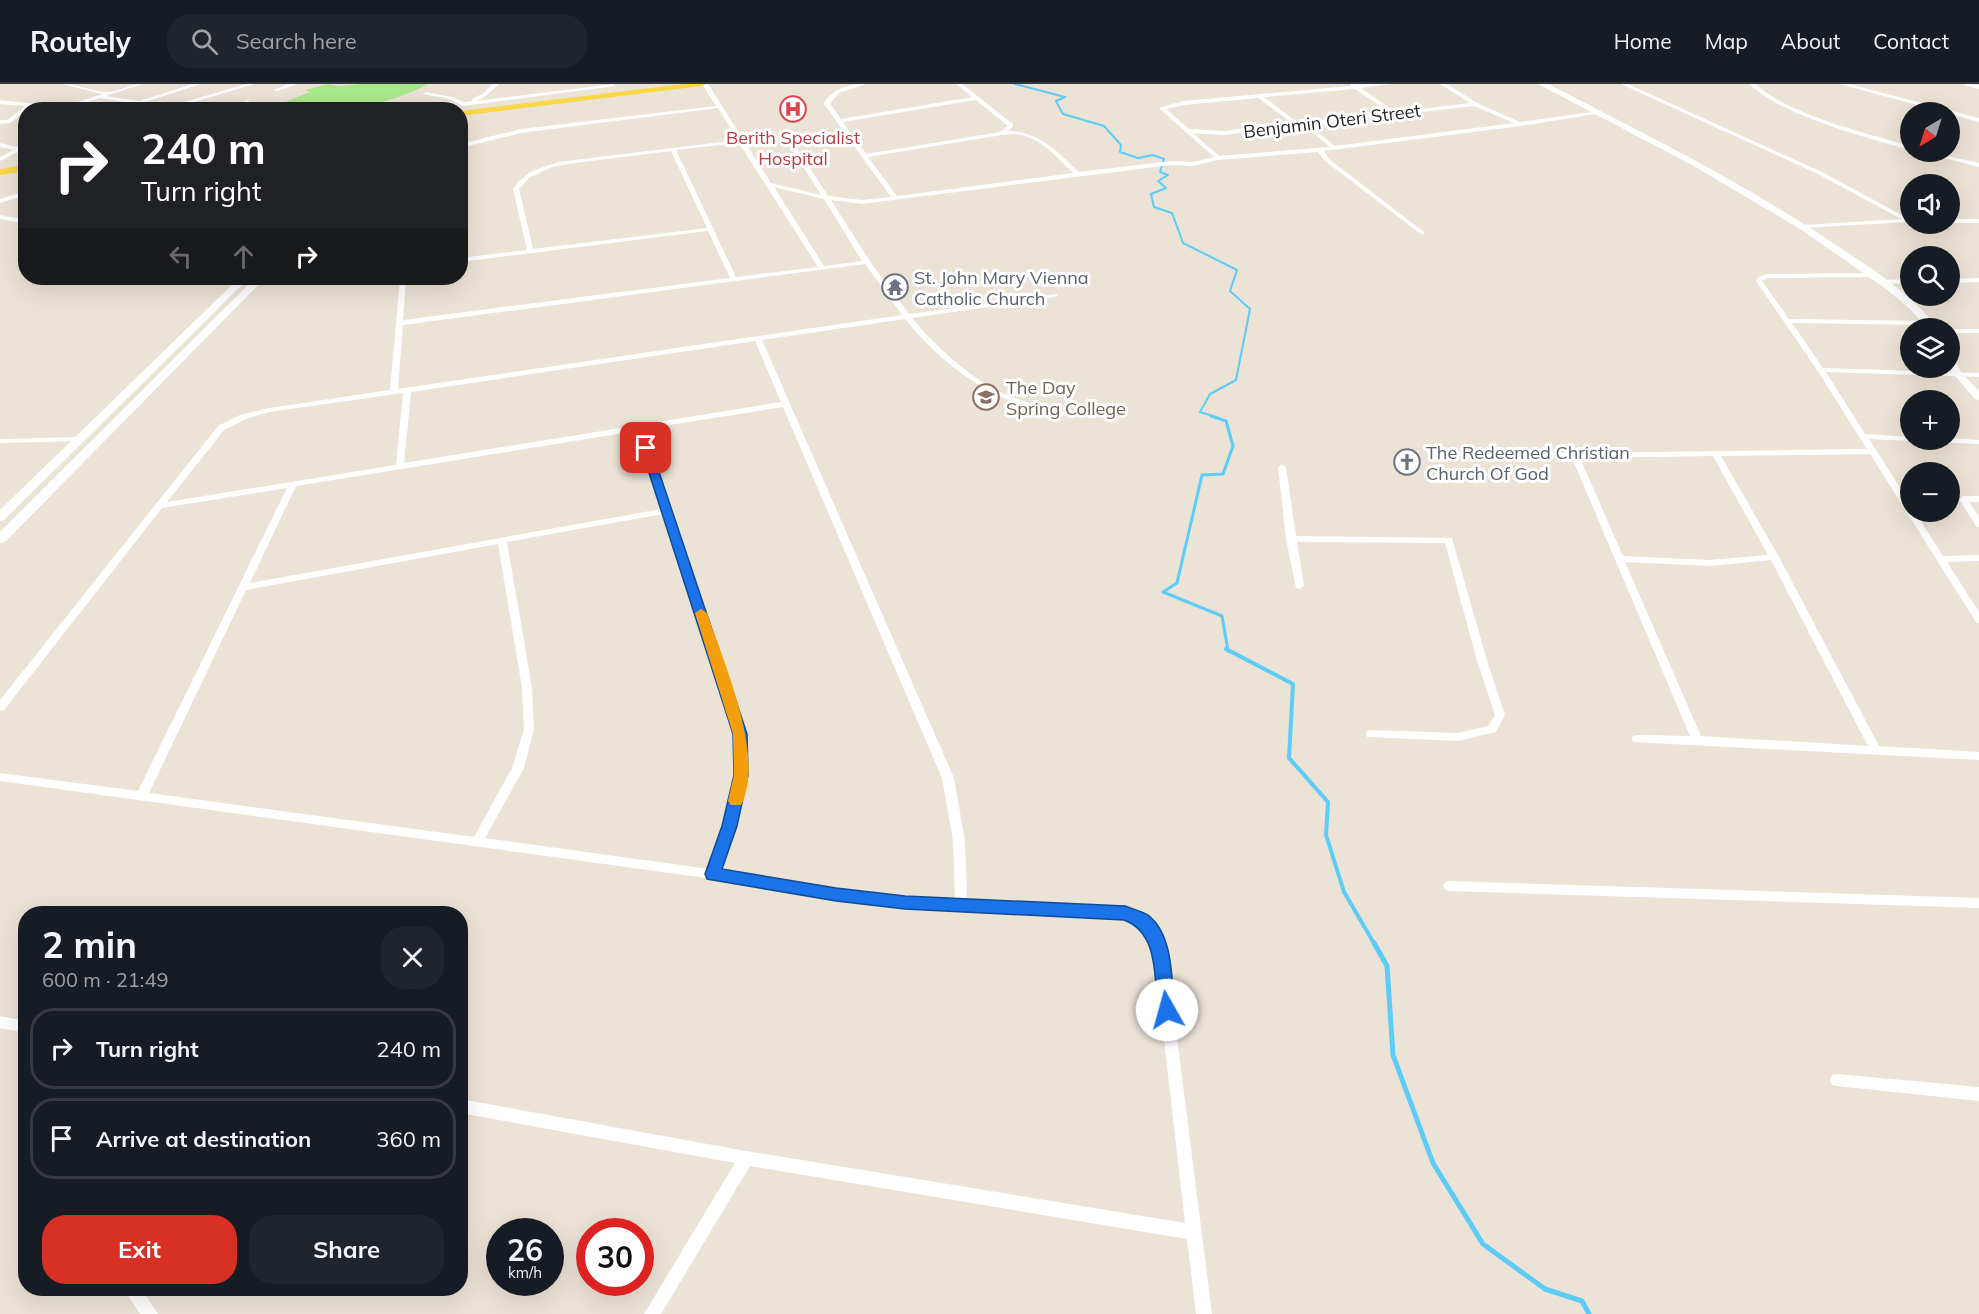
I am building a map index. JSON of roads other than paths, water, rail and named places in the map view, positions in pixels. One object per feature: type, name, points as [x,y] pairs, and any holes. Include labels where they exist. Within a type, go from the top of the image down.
[{"type":"main road","points":[[468,105],[614,87],[662,84]]},
{"type":"main road","points":[[468,113],[703,84]]},
{"type":"main road","points":[[1542,84],[1698,164],[1804,227],[1874,275],[1921,318]]},
{"type":"main road","points":[[0,172],[18,169]]},
{"type":"main road","points":[[0,177],[18,174]]},
{"type":"main road","points":[[0,517],[237,285]]},
{"type":"main road","points":[[0,539],[253,285]]},
{"type":"main road","points":[[1960,377],[1979,397]]},
{"type":"street","points":[[65,84],[106,93]]},
{"type":"street","points":[[81,102],[139,84]]},
{"type":"street","points":[[173,84],[186,87]]},
{"type":"street","points":[[141,102],[198,84]]},
{"type":"street","points":[[191,102],[251,84]]},
{"type":"street","points":[[276,90],[294,84]]},
{"type":"street","points":[[468,102],[496,84]]},
{"type":"street","points":[[548,94],[552,84]]},
{"type":"street","points":[[703,84],[822,268]]},
{"type":"street","points":[[863,84],[839,91],[828,99],[827,104],[895,198]]},
{"type":"street","points":[[960,84],[1011,125],[1054,152],[1078,174]]},
{"type":"street","points":[[1218,158],[1162,108],[1171,104],[1353,85],[1387,84]]},
{"type":"street","points":[[1443,84],[1475,104],[1522,124]]},
{"type":"street","points":[[1624,84],[1820,173],[1900,215]]},
{"type":"street","points":[[1753,84],[1759,92],[1775,102],[1900,145]]},
{"type":"street","points":[[1843,84],[1977,118]]},
{"type":"street","points":[[1966,84],[1979,87]]},
{"type":"street","points":[[1353,85],[1395,114]]},
{"type":"street","points":[[468,105],[614,87]]},
{"type":"street","points":[[426,94],[450,98],[456,102]]},
{"type":"street","points":[[98,96],[132,102]]},
{"type":"street","points":[[1259,96],[1298,125]]},
{"type":"street","points":[[839,122],[976,98]]},
{"type":"street","points":[[0,102],[18,104]]},
{"type":"street","name":"Benjamin Oteri Street","points":[[1189,131],[1223,133],[1475,104]]},
{"type":"street","points":[[468,144],[521,130],[717,107]]},
{"type":"street","points":[[768,184],[828,198],[862,202],[1171,163],[1193,164],[1218,158],[1320,150],[1599,113]]},
{"type":"street","points":[[0,122],[8,122],[18,114]]},
{"type":"street","points":[[1002,133],[1011,125]]},
{"type":"street","points":[[1306,125],[1333,147]]},
{"type":"street","points":[[784,132],[905,316],[939,350],[985,386],[1003,397],[1062,414]]},
{"type":"street","points":[[866,156],[1002,133],[1024,134]]},
{"type":"street","points":[[530,250],[516,189],[528,175],[563,164],[739,141]]},
{"type":"street","points":[[0,145],[17,149],[16,152],[0,159]]},
{"type":"street","points":[[673,149],[734,279]]},
{"type":"street","points":[[1320,150],[1327,160],[1422,233]]},
{"type":"street","points":[[1960,161],[1979,165]]},
{"type":"street","points":[[0,201],[18,195]]},
{"type":"street","points":[[838,213],[862,202]]},
{"type":"street","points":[[0,217],[18,220]]},
{"type":"street","points":[[1960,220],[1979,221]]},
{"type":"street","points":[[1804,227],[1900,221]]},
{"type":"street","points":[[468,259],[710,228]]},
{"type":"street","points":[[400,323],[868,262]]},
{"type":"street","points":[[1874,275],[1761,278],[1759,281],[1821,370],[1940,559],[1975,607],[1979,620]]},
{"type":"street","points":[[1960,281],[1979,280]]},
{"type":"street","points":[[1883,282],[1900,281]]},
{"type":"street","points":[[394,391],[403,285]]},
{"type":"street","points":[[0,707],[221,428],[233,421],[269,410],[1055,295]]},
{"type":"street","points":[[1786,321],[1900,325]]},
{"type":"street","points":[[1960,331],[1979,331]]},
{"type":"street","points":[[757,338],[948,778],[957,815],[962,866],[961,905]]},
{"type":"street","points":[[1821,370],[1900,372]]},
{"type":"street","points":[[1960,373],[1979,375]]},
{"type":"street","points":[[400,466],[407,389]]},
{"type":"street","points":[[158,506],[784,404]]},
{"type":"street","points":[[639,427],[740,734],[741,775],[732,817],[713,874]]},
{"type":"street","points":[[1862,436],[1900,438]]},
{"type":"street","points":[[2,441],[79,439]]},
{"type":"street","points":[[1960,441],[1979,442]]},
{"type":"street","points":[[1455,454],[1575,456],[1872,452]]},
{"type":"street","points":[[1716,453],[1774,557],[1875,749]]},
{"type":"street","points":[[1575,456],[1697,740]]},
{"type":"street","points":[[1282,467],[1299,586]]},
{"type":"street","points":[[142,795],[293,484]]},
{"type":"street","points":[[1979,499],[1963,499],[1979,524]]},
{"type":"street","points":[[244,587],[668,510]]},
{"type":"street","points":[[1291,539],[1449,540],[1481,657],[1500,715],[1492,729],[1458,737],[1371,734]]},
{"type":"street","points":[[476,843],[518,768],[529,730],[527,688],[502,541]]},
{"type":"street","points":[[1618,559],[1710,563],[1774,557]]},
{"type":"street","points":[[1940,559],[1979,558]]},
{"type":"street","points":[[1637,739],[1697,740],[1979,756]]},
{"type":"street","points":[[0,777],[713,874],[836,894],[905,902],[1125,913],[1141,919],[1152,930],[1158,943],[1204,1314]]},
{"type":"street","points":[[1449,886],[1979,903]]},
{"type":"street","points":[[0,1022],[18,1025]]},
{"type":"street","points":[[1837,1080],[1977,1096]]},
{"type":"street","points":[[468,1107],[746,1158],[1193,1232]]},
{"type":"street","points":[[652,1314],[746,1158]]},
{"type":"street","points":[[137,1296],[150,1314]]},
{"type":"waterway","points":[[1015,84],[1065,97],[1056,101],[1063,114],[1104,126],[1121,145],[1120,152],[1138,158],[1153,155],[1164,159],[1160,172],[1168,175],[1158,181],[1166,188],[1151,194],[1154,207],[1172,213],[1183,243],[1237,270],[1230,291],[1250,309],[1236,380],[1210,394],[1200,412],[1216,417]]},
{"type":"waterway","points":[[1211,416],[1226,421],[1233,446],[1223,474],[1202,475],[1177,583],[1163,592],[1222,616],[1228,650]]},
{"type":"waterway","points":[[1228,650],[1293,684],[1289,758],[1328,802],[1326,835],[1344,892],[1375,945]]},
{"type":"waterway","points":[[1374,943],[1387,966],[1393,1055],[1433,1163],[1483,1244],[1545,1289],[1582,1301],[1589,1314]]},
{"type":"place","name":"Berith Specialist Hospital","points":[[793,109]]},
{"type":"place","name":"St. John Mary Vienna Catholic Church","points":[[895,287]]},
{"type":"place","name":"The Day Spring College","points":[[986,397]]},
{"type":"place","name":"The Redeemed Christian Church Of God","points":[[1407,462]]}]
